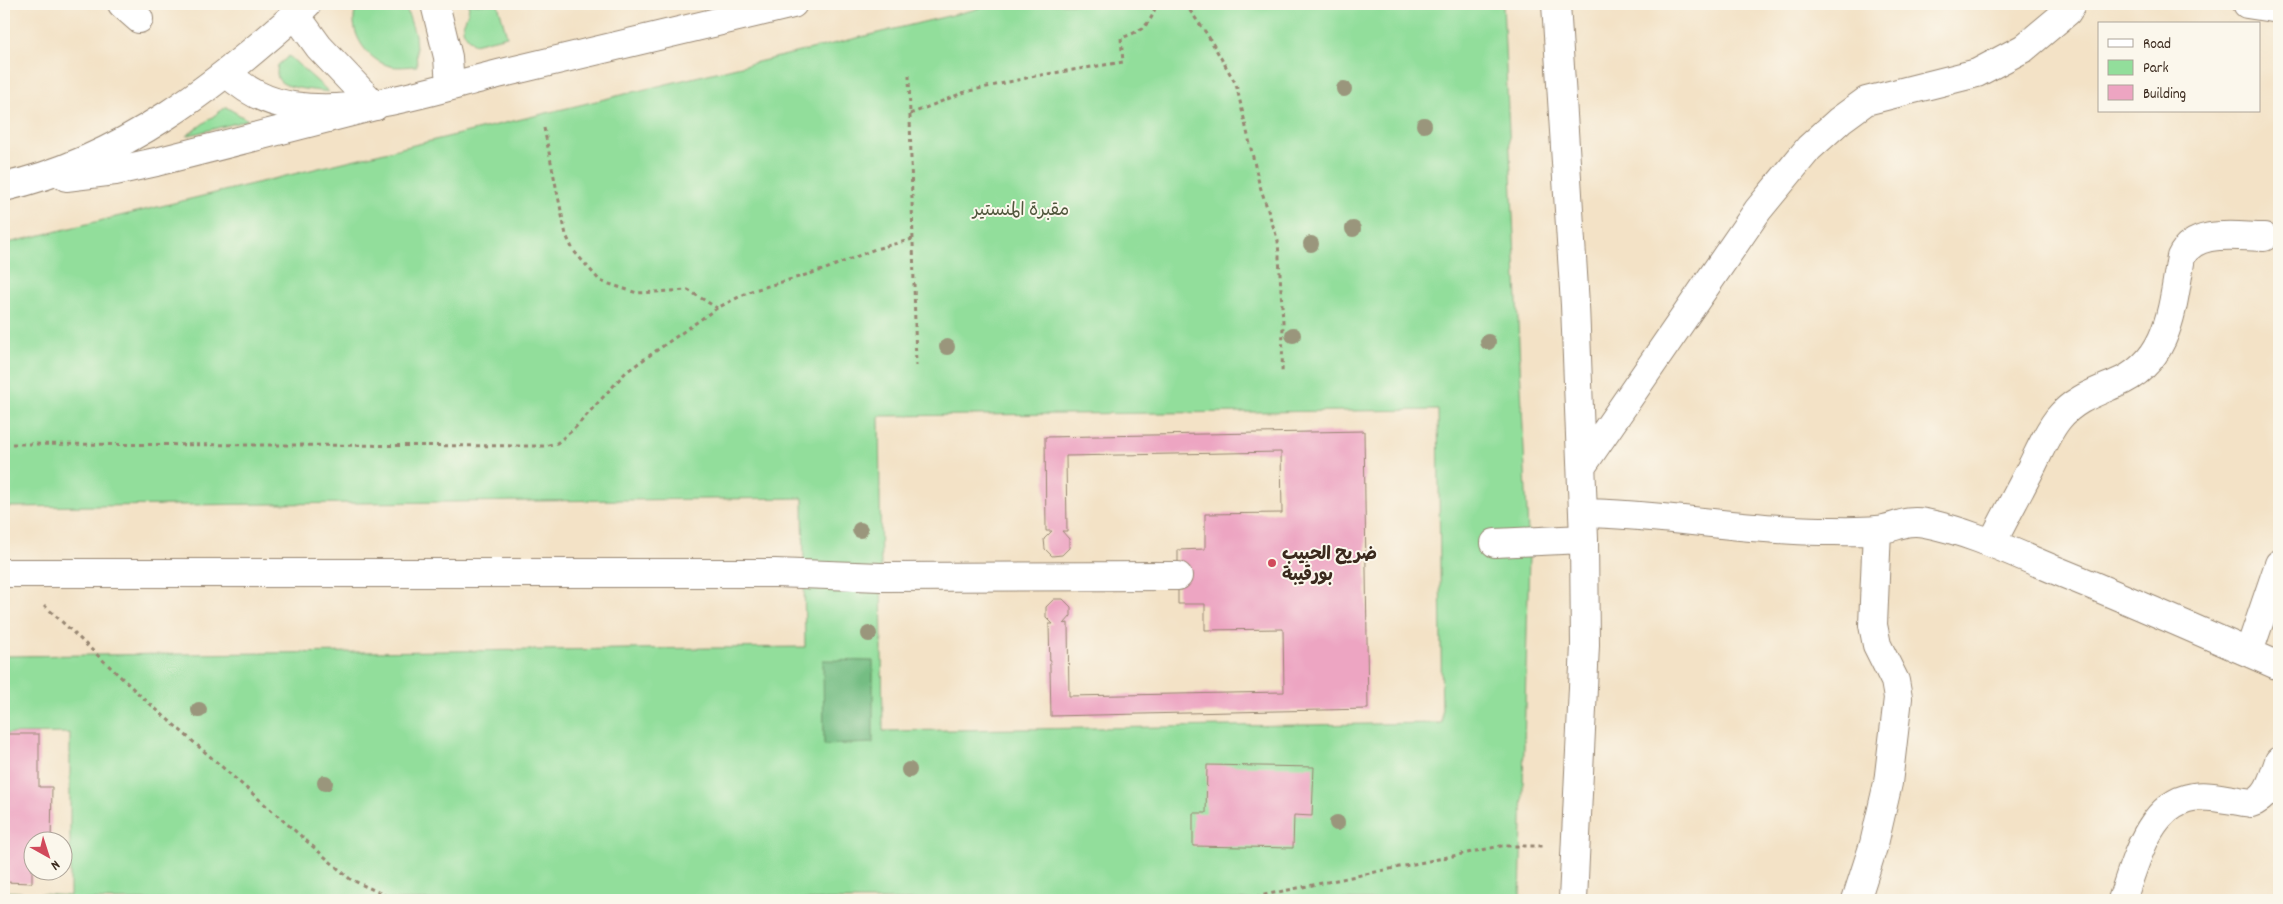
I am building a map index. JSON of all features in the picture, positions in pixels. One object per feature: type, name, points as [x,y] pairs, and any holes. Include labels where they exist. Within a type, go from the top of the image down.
[{"type":"street","points":[[435,4],[448,56],[450,86]]},
{"type":"street","points":[[32,180],[98,173],[156,162],[450,86],[792,4]]},
{"type":"street","points":[[1556,4],[1564,112],[1582,466],[1584,645],[1573,900]]},
{"type":"street","points":[[1582,466],[1758,210],[1809,148],[1840,120],[1866,101],[1977,73],[2024,48],[2067,12],[2072,4]]},
{"type":"street","points":[[2247,4],[2279,9]]},
{"type":"street","points":[[4,187],[32,180],[84,160],[139,133],[185,104],[227,73],[301,9],[319,47],[375,106]]},
{"type":"street","points":[[227,73],[242,87],[260,98],[275,103],[295,107],[322,108],[375,106]]},
{"type":"street","points":[[1992,543],[2047,436],[2058,419],[2075,403],[2135,374],[2148,363],[2157,351],[2169,318],[2181,257],[2185,249],[2203,237],[2264,238]]},
{"type":"street","points":[[1495,543],[1583,526],[1610,514],[1748,527],[1820,531],[1877,530],[1900,523],[1915,522],[1992,543],[2279,666]]},
{"type":"street","points":[[1856,900],[1874,844],[1888,784],[1898,698],[1895,681],[1878,645],[1873,625],[1877,530]]},
{"type":"street","points":[[2249,652],[2279,564]]},
{"type":"street","points":[[7,573],[775,573],[881,577],[1178,576]]},
{"type":"street","points":[[2122,900],[2152,826],[2163,812],[2182,800],[2195,796],[2251,804],[2257,802],[2269,786],[2279,761]]},
{"type":"path","points":[[910,114],[965,92],[1035,76],[1123,62],[1121,38],[1141,31],[1153,15],[1156,4]]},
{"type":"path","points":[[1185,4],[1207,34],[1236,84],[1259,183],[1278,242],[1283,322],[1282,375]]},
{"type":"path","points":[[909,76],[916,366]]},
{"type":"path","points":[[544,128],[566,235],[574,250],[600,281],[637,293],[688,290],[717,308]]},
{"type":"path","points":[[4,368],[5,444],[544,446],[557,442],[574,429],[626,372],[717,308],[751,291],[826,269],[875,249],[913,239]]},
{"type":"path","points":[[7,573],[142,696],[350,879],[395,900]]},
{"type":"path","points":[[1240,900],[1501,846],[1575,846]]},
{"type":"green space","points":[[358,4],[405,4],[415,35],[417,66],[390,66],[381,63],[365,50],[356,32],[354,23]]},
{"type":"green space","points":[[469,4],[498,4],[507,36],[474,44],[463,28]]},
{"type":"green space","name":"مقبرة المنستير","points":[[998,4],[1503,4],[1529,555],[1520,900],[4,900],[4,891],[70,896],[70,882],[72,882],[70,733],[4,734],[5,656],[805,647],[803,498],[4,507],[4,244]],"holes":[[[1438,410],[1442,723],[883,731],[879,416]]]},
{"type":"green space","points":[[289,56],[329,92],[282,83],[277,74],[278,65]]},
{"type":"green space","points":[[226,107],[248,120],[186,136]]},
{"type":"green space","points":[[823,660],[873,661],[873,743],[824,745]]},
{"type":"building","name":"ضريح الحبيب بورقيبة","points":[[1364,431],[1368,709],[1051,716],[1049,624],[1053,624],[1046,617],[1046,607],[1054,599],[1063,599],[1071,607],[1071,616],[1064,624],[1068,623],[1069,696],[1284,692],[1283,629],[1205,630],[1205,604],[1178,604],[1178,550],[1205,549],[1205,514],[1282,513],[1281,452],[1066,456],[1067,531],[1062,531],[1069,539],[1069,548],[1062,555],[1052,556],[1045,549],[1044,539],[1052,531],[1046,531],[1045,437]]},
{"type":"building","points":[[4,734],[39,734],[39,787],[52,787],[51,832],[22,832],[22,882],[32,883],[4,882]]},
{"type":"building","points":[[1207,765],[1314,767],[1312,816],[1294,815],[1293,848],[1193,846],[1193,813],[1206,813]]},
{"type":"place","name":"ضريح الحبيب بورقيبة","points":[[1272,563]]}]
